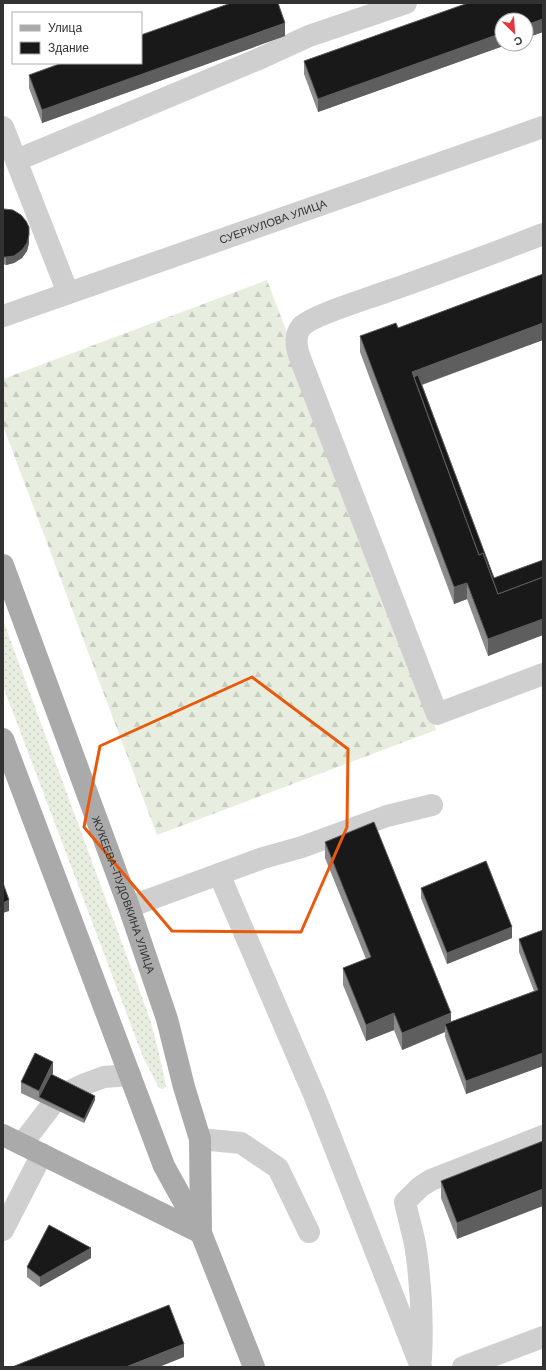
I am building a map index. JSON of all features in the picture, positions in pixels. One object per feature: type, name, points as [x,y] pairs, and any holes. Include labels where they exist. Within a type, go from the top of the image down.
[{"type":"main road","name":"ЖУКЕЕВА-ПУДОВКИНА УЛИЦА","points":[[3,565],[129,907],[167,1019],[184,1087],[200,1139],[201,1233]]},
{"type":"main road","name":"ЖУКЕЕВА-ПУДОВКИНА УЛИЦА","points":[[3,739],[164,1166],[201,1233],[254,1367]]},
{"type":"main road","points":[[12,1140],[201,1233]]},
{"type":"street","points":[[16,160],[261,58],[309,36],[406,3]]},
{"type":"street","points":[[3,127],[68,293]]},
{"type":"street","name":"СУЕРКУЛОВА УЛИЦА","points":[[3,316],[543,127]]},
{"type":"street","points":[[543,234],[336,310],[310,321],[302,327],[298,333],[296,343],[312,391],[437,714],[543,674]]},
{"type":"street","points":[[129,907],[263,858],[302,847],[387,816],[432,805]]},
{"type":"street","points":[[219,874],[315,1097],[421,1367]]},
{"type":"street","points":[[12,1140],[58,1097],[104,1077],[130,1075]]},
{"type":"street","points":[[421,1367],[423,1323],[421,1296],[415,1243],[405,1202],[420,1187],[431,1180],[543,1136]]},
{"type":"street","points":[[200,1139],[241,1143],[278,1168],[309,1232]]},
{"type":"street","points":[[3,1230],[42,1154]]},
{"type":"street","points":[[463,1367],[543,1337]]},
{"type":"highlighted area","points":[[252,677],[348,749],[347,827],[301,932],[172,931],[84,827],[100,746]]},
{"type":"green space","points":[[267,280],[436,730],[157,835],[3,426],[3,379]]},
{"type":"green space","points":[[3,620],[150,1019],[166,1086],[163,1089],[159,1088],[143,1057],[3,686]]},
{"type":"building","points":[[231,3],[278,3],[285,23],[42,110],[29,75],[59,64],[142,64],[142,35]]},
{"type":"building","points":[[468,3],[543,3],[543,19],[534,22],[534,12],[494,12],[494,36],[318,99],[304,61]]},
{"type":"building","points":[[3,209],[13,210],[21,215],[29,227],[27,243],[22,250],[14,256],[3,257]]},
{"type":"building","points":[[543,274],[543,323],[412,372],[479,555],[483,553],[498,594],[543,577],[543,619],[488,639],[467,583],[454,587],[360,336],[396,323],[398,328]]},
{"type":"building","points":[[418,375],[494,578],[543,560],[543,577],[498,594],[483,553],[479,555],[414,377]]},
{"type":"building","points":[[374,822],[451,1013],[402,1033],[394,1013],[366,1025],[343,968],[371,957],[325,842]]},
{"type":"building","points":[[486,861],[512,927],[447,953],[421,888]]},
{"type":"building","points":[[3,883],[9,900],[3,903]]},
{"type":"building","points":[[543,930],[543,1053],[466,1081],[445,1024],[538,990],[519,939]]},
{"type":"building","points":[[35,1053],[53,1062],[39,1091],[21,1082]]},
{"type":"building","points":[[51,1074],[95,1096],[84,1119],[39,1097]]},
{"type":"building","points":[[543,1141],[543,1189],[457,1223],[441,1181]]},
{"type":"building","points":[[49,1225],[91,1248],[40,1277],[27,1267]]},
{"type":"building","points":[[169,1305],[184,1344],[126,1367],[12,1367]]}]
